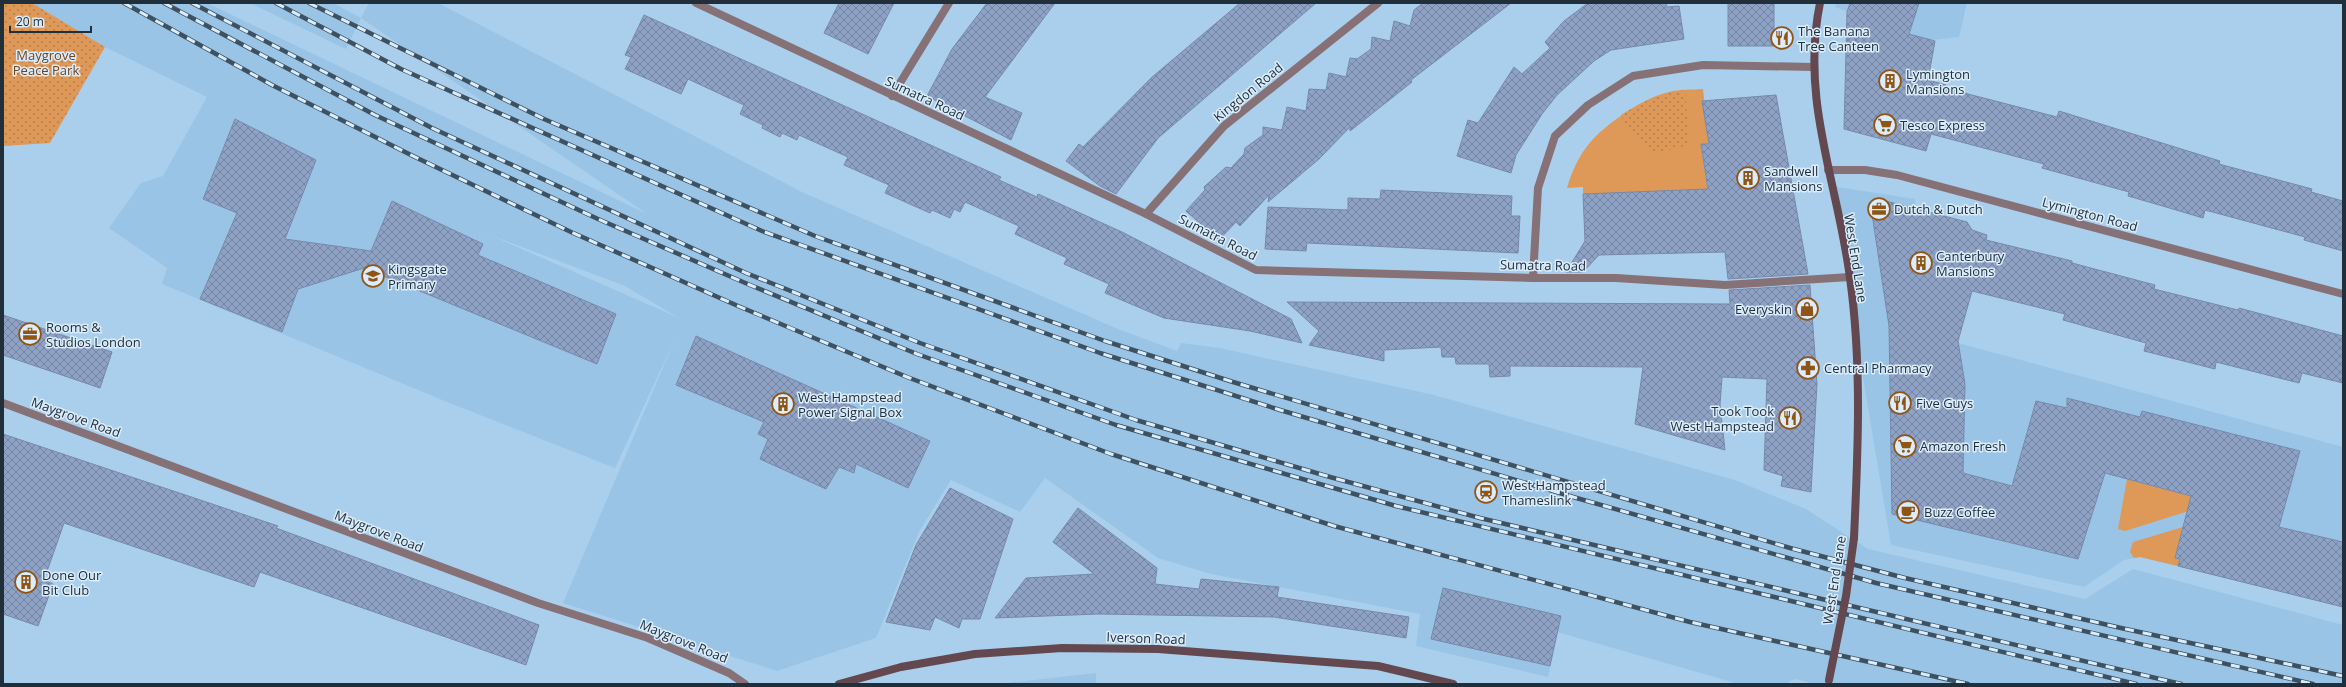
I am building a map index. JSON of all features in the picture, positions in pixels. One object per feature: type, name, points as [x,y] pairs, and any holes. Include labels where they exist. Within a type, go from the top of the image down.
[{"type":"main road","name":"West End Lane","points":[[1820,3],[1813,67],[1815,102],[1850,277],[1858,377],[1858,444],[1854,538],[1846,596],[1828,682]]},
{"type":"main road","name":"Iverson Road","points":[[839,684],[901,667],[975,654],[1062,648],[1158,649],[1378,666],[1453,684]]},
{"type":"street","name":"Sumatra Road","points":[[696,3],[1146,214],[1256,270],[1533,278],[1616,278],[1725,284],[1850,277]]},
{"type":"street","points":[[892,96],[949,3]]},
{"type":"street","name":"Kingdon Road","points":[[1146,214],[1224,126],[1378,3]]},
{"type":"street","points":[[1533,278],[1538,188],[1555,136],[1588,106],[1634,76],[1703,65],[1813,67]]},
{"type":"street","name":"Lymington Road","points":[[1828,170],[1866,170],[1897,175],[2343,294]]},
{"type":"street","name":"Maygrove Road","points":[[3,403],[538,603],[648,638],[730,673],[745,684]]},
{"type":"shaded area","points":[[32,3],[207,3],[647,214],[361,18],[369,3],[438,3],[804,193],[1118,329],[1177,351],[1181,343],[1220,348],[1434,395],[1735,480],[1806,509],[1868,549],[2085,599],[2133,569],[2343,625],[2343,684],[1814,684],[1795,679],[1785,684],[1739,684],[1557,632],[1548,677],[1416,646],[1420,614],[1211,574],[1158,558],[1045,478],[1020,512],[951,480],[919,532],[876,638],[777,671],[563,603],[675,339],[615,468],[452,404],[162,284],[167,268],[109,228],[141,183],[163,176],[207,97],[105,47]],"holes":[[[489,235],[625,286],[679,318]]]},
{"type":"shaded area","points":[[250,3],[333,3],[361,18],[346,49]]},
{"type":"shaded area","points":[[1836,3],[1967,3],[1959,37],[1932,40],[1905,33],[1835,7]]},
{"type":"shaded area","points":[[1831,186],[1915,199],[1917,332],[2343,447],[2343,607],[2140,557],[2124,560],[2084,587],[1891,545]]},
{"type":"shaded area","points":[[1096,673],[1096,684],[997,684]]},
{"type":"green space","name":"Maygrove Peace Park","points":[[3,3],[32,3],[105,47],[50,143],[3,146]]},
{"type":"green space","points":[[1703,89],[1709,144],[1701,145],[1711,211],[1658,191],[1637,192],[1637,199],[1583,194],[1583,187],[1567,188],[1576,164],[1588,144],[1604,128],[1635,106],[1657,96],[1677,90]]},
{"type":"green space","points":[[1685,90],[1689,143],[1680,148],[1652,153],[1627,127],[1621,115],[1636,106],[1667,93]]},
{"type":"green space","points":[[2127,479],[2194,497],[2192,510],[2125,531],[2118,529]]},
{"type":"green space","points":[[2183,527],[2175,558],[2180,559],[2178,566],[2140,557],[2134,558],[2130,552],[2133,542]]},
{"type":"building","points":[[839,3],[894,3],[868,54],[824,33]]},
{"type":"building","points":[[987,3],[1055,3],[985,97],[1022,113],[1011,140],[927,96],[952,49]]},
{"type":"building","points":[[1240,3],[1316,3],[1158,138],[1116,194],[1100,186],[1066,161],[1079,144],[1083,147],[1151,78]]},
{"type":"building","points":[[1423,3],[1511,3],[1411,80],[1412,82],[1350,131],[1350,127],[1319,159],[1268,202],[1269,195],[1240,226],[1236,222],[1219,240],[1186,211],[1205,190],[1204,187],[1226,167],[1231,168],[1244,154],[1245,148],[1263,135],[1263,127],[1282,130],[1287,107],[1306,111],[1309,89],[1326,90],[1329,73],[1346,77],[1350,58],[1357,59],[1371,49],[1372,37],[1390,41],[1394,21],[1410,26],[1414,10]]},
{"type":"building","points":[[1588,3],[1666,3],[1667,7],[1679,6],[1684,39],[1611,50],[1594,61],[1557,95],[1542,114],[1516,155],[1511,173],[1457,156],[1468,120],[1478,123],[1514,67],[1522,74],[1550,48],[1545,42],[1564,21]]},
{"type":"building","points":[[1728,3],[1774,3],[1774,46],[1728,46]]},
{"type":"building","points":[[1850,3],[1919,3],[1909,34],[1935,41],[1928,80],[1946,85],[1945,88],[2057,117],[2059,111],[2220,161],[2219,164],[2312,189],[2311,192],[2343,201],[2343,251],[2304,240],[2305,237],[2205,210],[2203,218],[2128,196],[2129,192],[2042,168],[2044,164],[1931,134],[1926,151],[1844,129],[1847,12]]},
{"type":"building","points":[[644,15],[1001,177],[999,180],[1037,197],[1038,194],[1122,232],[1291,319],[1302,343],[1250,331],[1164,318],[1105,293],[1109,284],[1064,264],[1067,258],[1015,234],[1019,226],[965,202],[960,212],[954,209],[950,218],[932,210],[930,213],[885,193],[889,185],[844,165],[848,157],[799,135],[797,140],[782,133],[780,137],[762,128],[763,125],[740,114],[744,105],[688,79],[681,94],[625,69],[631,57],[625,55]]},
{"type":"building","points":[[1776,95],[1808,274],[1728,279],[1725,252],[1599,255],[1583,272],[1566,272],[1585,241],[1583,194],[1708,189],[1701,144],[1709,144],[1702,101]]},
{"type":"building","points":[[235,119],[316,160],[285,239],[371,251],[392,201],[483,244],[478,255],[616,314],[597,364],[364,268],[298,289],[282,332],[200,299],[237,213],[203,199]]},
{"type":"building","points":[[1381,190],[1512,196],[1511,216],[1520,216],[1518,253],[1307,243],[1306,251],[1265,249],[1268,207],[1348,210],[1348,198],[1380,199]]},
{"type":"building","points":[[1878,199],[1967,222],[1972,230],[1987,235],[1986,240],[2072,261],[2072,263],[2155,285],[2154,289],[2238,310],[2239,308],[2343,336],[2343,383],[2302,373],[2299,383],[2216,362],[2215,369],[2144,351],[2146,343],[2063,320],[2065,314],[1972,291],[1958,341],[1965,384],[1963,473],[2012,486],[2036,401],[2067,408],[2067,398],[2140,417],[2142,411],[2300,451],[2279,527],[2343,542],[2343,607],[2178,566],[2180,559],[2175,558],[2191,496],[2105,473],[2078,559],[1892,514],[1889,326],[1872,214]]},
{"type":"building","points":[[1810,285],[1817,384],[1811,492],[1781,486],[1783,476],[1764,470],[1767,379],[1722,377],[1720,405],[1725,450],[1635,424],[1643,367],[1510,366],[1510,376],[1490,377],[1489,364],[1456,364],[1455,357],[1442,357],[1441,347],[1384,350],[1384,361],[1309,345],[1319,331],[1287,302],[1730,304],[1729,290]]},
{"type":"building","name":"Rooms & Studios London","points":[[3,315],[112,352],[100,388],[3,355]]},
{"type":"building","name":"West Hampstead Power Signal Box","points":[[696,336],[930,441],[908,488],[856,464],[854,473],[839,467],[826,489],[760,459],[768,439],[758,434],[764,422],[676,385]]},
{"type":"building","points":[[3,434],[278,526],[276,528],[539,625],[526,665],[260,572],[254,587],[64,523],[44,580],[53,584],[38,626],[3,614]]},
{"type":"building","points":[[950,488],[1013,519],[980,619],[962,619],[959,628],[935,617],[930,630],[886,622],[916,545]]},
{"type":"building","points":[[1078,508],[1157,568],[1155,584],[1199,589],[1201,579],[1279,587],[1277,597],[1409,617],[1406,638],[1274,617],[1098,614],[995,618],[1026,578],[1094,574],[1053,542]]},
{"type":"building","points":[[1443,588],[1561,616],[1550,666],[1431,639]]},
{"type":"railway","points":[[124,3],[272,85],[413,156],[571,232],[738,306],[907,377],[1111,454],[1334,526],[1690,622],[1968,684]]},
{"type":"railway","points":[[164,3],[375,115],[598,219],[750,285],[917,354],[1116,425],[1396,506],[2136,684]]},
{"type":"railway","points":[[192,3],[432,128],[746,273],[920,343],[1136,420],[1330,477],[1480,518],[2181,684]]},
{"type":"railway","points":[[276,3],[401,69],[762,231],[1100,353],[1280,410],[1580,499],[1876,583],[2313,684]]},
{"type":"railway","points":[[309,3],[544,119],[815,236],[1105,341],[1233,382],[1790,548],[1905,578],[2121,628],[2343,676]]},
{"type":"place","name":"The Banana Tree Canteen","points":[[1782,38]]},
{"type":"place","name":"Lymington Mansions","points":[[1890,81]]},
{"type":"place","name":"Tesco Express","points":[[1885,125]]},
{"type":"place","name":"Sandwell Mansions","points":[[1748,178]]},
{"type":"place","name":"Dutch & Dutch","points":[[1879,209]]},
{"type":"place","name":"Canterbury Mansions","points":[[1921,263]]},
{"type":"place","name":"Kingsgate Primary","points":[[373,276]]},
{"type":"place","name":"Everyskin","points":[[1807,309]]},
{"type":"place","name":"Rooms & Studios London","points":[[30,334]]},
{"type":"place","name":"Central Pharmacy","points":[[1808,368]]},
{"type":"place","name":"Five Guys","points":[[1900,403]]},
{"type":"place","name":"West Hampstead Power Signal Box","points":[[783,404]]},
{"type":"place","name":"Took Took West Hampstead","points":[[1790,418]]},
{"type":"place","name":"Amazon Fresh","points":[[1905,446]]},
{"type":"place","name":"West Hampstead Thameslink","points":[[1486,492]]},
{"type":"place","name":"Buzz Coffee","points":[[1908,512]]},
{"type":"place","name":"Done Our Bit Club","points":[[26,582]]}]
